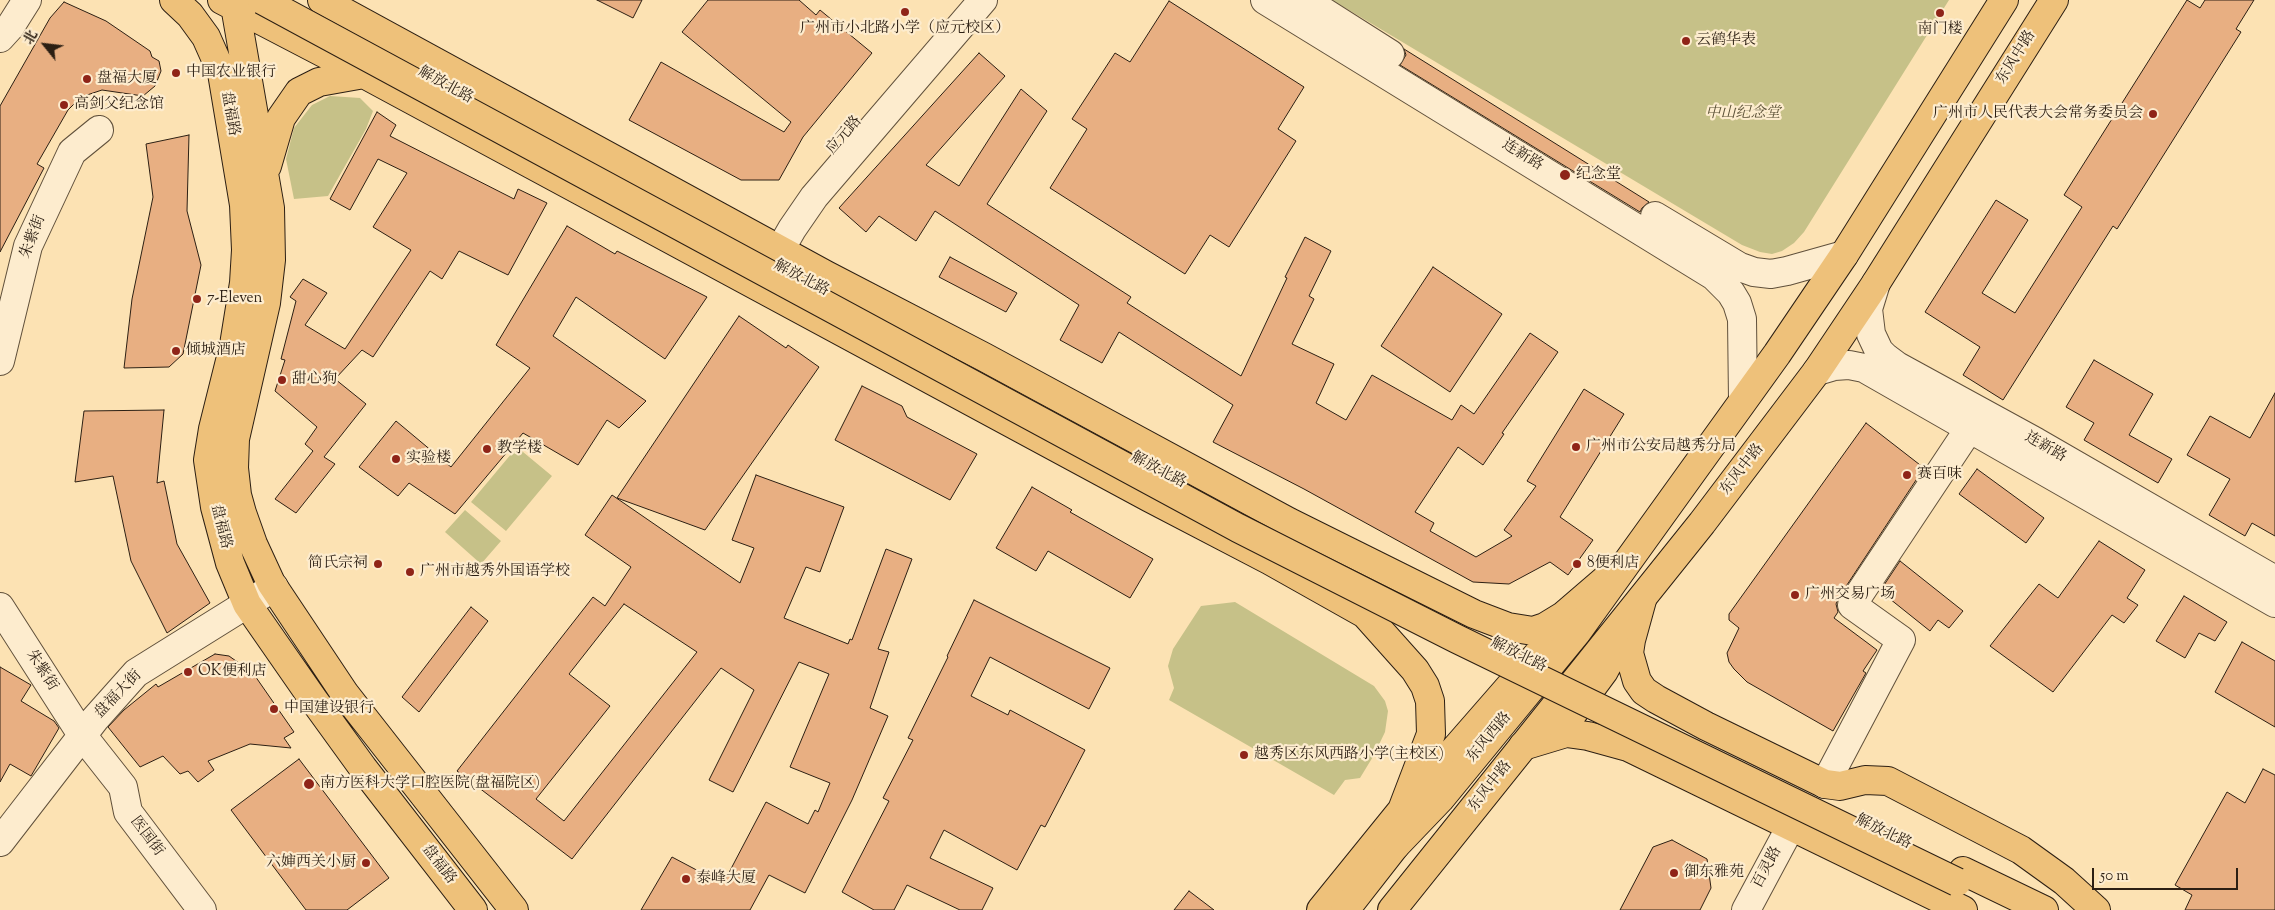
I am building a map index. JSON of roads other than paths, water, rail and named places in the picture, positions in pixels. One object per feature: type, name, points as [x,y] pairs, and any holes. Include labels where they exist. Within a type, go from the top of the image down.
[{"type":"main road","points":[[174,0],[190,15],[206,37],[222,72]]},
{"type":"main road","name":"解放北路","points":[[288,0],[715,233],[1296,544],[1440,618],[1960,877],[2008,910]]},
{"type":"main road","name":"解放北路","points":[[322,0],[771,245],[1280,518],[1474,614],[1508,627],[1533,631],[1563,616],[1628,560]]},
{"type":"main road","points":[[1321,910],[1402,810],[1540,649],[1628,560],[1844,255],[2004,0]]},
{"type":"main road","name":"东风中路","points":[[1392,910],[1642,600],[1817,372],[1876,283],[2054,0]]},
{"type":"main road","points":[[222,72],[226,51],[243,7]]},
{"type":"main road","points":[[243,7],[270,208],[271,260],[266,303],[235,438],[234,468],[237,496],[252,544],[274,587],[346,694],[514,910]]},
{"type":"main road","name":"解放北路","points":[[243,7],[1238,528],[1457,640],[1960,877],[2044,910]]},
{"type":"main road","name":"解放北路","points":[[243,7],[758,287],[1269,560],[1365,614],[1415,670],[1425,686],[1430,701],[1431,734],[1402,810],[1395,846]]},
{"type":"main road","name":"盘福路","points":[[222,72],[244,204],[246,250],[240,317],[213,428],[208,460],[218,524],[230,563],[247,604],[363,768],[473,910]]},
{"type":"main road","points":[[265,175],[281,118],[299,92],[319,82],[364,74]]},
{"type":"main road","name":"应元路","points":[[758,287],[771,245]]},
{"type":"main road","name":"东风西路","points":[[1345,910],[1395,846],[1440,799],[1558,657],[1628,560]]},
{"type":"main road","points":[[1642,600],[1629,654],[1634,674],[1644,691],[1706,726],[1825,784],[1840,786],[1865,780],[1888,781],[2021,850],[2064,881],[2096,910]]},
{"type":"main road","points":[[1523,746],[1566,733],[1614,742],[1650,756],[1963,910]]},
{"type":"main road","points":[[1820,840],[1814,831],[1812,821],[1813,808],[1825,784]]},
{"type":"street","points":[[0,38],[10,27],[27,0]]},
{"type":"street","name":"应元路","points":[[771,245],[779,215],[962,0]]},
{"type":"street","points":[[771,245],[806,208],[824,184],[982,0]]},
{"type":"street","name":"连新路","points":[[1265,0],[1714,276],[1731,293],[1737,303],[1742,319],[1743,400]]},
{"type":"street","name":"连新路","points":[[1305,0],[1467,102],[1740,267],[1754,272],[1772,274],[1844,255]]},
{"type":"street","name":"朱紫街","points":[[0,361],[28,246],[72,152],[99,130]]},
{"type":"street","name":"连新路","points":[[1876,283],[1868,309],[1871,334],[1879,351],[1885,357],[2275,580]]},
{"type":"street","name":"连新路","points":[[1817,372],[1834,366],[1849,365],[1864,368],[2275,603]]},
{"type":"street","points":[[1825,784],[1901,640],[1852,605],[1970,430]]},
{"type":"street","points":[[1365,614],[1396,619],[1401,616],[1409,606],[1410,599],[1408,588],[1402,580]]},
{"type":"street","name":"盘福大街","points":[[0,842],[82,735],[136,673],[274,587]]},
{"type":"street","name":"朱紫街","points":[[0,608],[82,735]]},
{"type":"street","name":"医国街","points":[[82,735],[123,787],[128,812],[202,910]]},
{"type":"street","name":"百灵路","points":[[1746,910],[1791,826]]},
{"type":"street","points":[[1316,910],[1348,879]]},
{"type":"place","name":"广州市小北路小学（应元校区）","points":[[905,12]]},
{"type":"place","name":"南门楼","points":[[1940,13]]},
{"type":"place","name":"云鹤华表","points":[[1686,41]]},
{"type":"place","name":"中国农业银行","points":[[176,73]]},
{"type":"place","name":"盘福大厦","points":[[87,79]]},
{"type":"place","name":"高剑父纪念馆","points":[[64,105]]},
{"type":"place","name":"广州市人民代表大会常务委员会","points":[[2153,114]]},
{"type":"place","name":"纪念堂","points":[[1565,175]]},
{"type":"place","name":"7-Eleven","points":[[197,299]]},
{"type":"place","name":"倾城酒店","points":[[176,351]]},
{"type":"place","name":"甜心狗","points":[[282,380]]},
{"type":"place","name":"广州市公安局越秀分局","points":[[1576,447]]},
{"type":"place","name":"教学楼","points":[[487,449]]},
{"type":"place","name":"实验楼","points":[[396,459]]},
{"type":"place","name":"赛百味","points":[[1907,475]]},
{"type":"place","name":"简氏宗祠","points":[[378,564]]},
{"type":"place","name":"8便利店","points":[[1577,564]]},
{"type":"place","name":"广州市越秀外国语学校","points":[[410,572]]},
{"type":"place","name":"广州交易广场","points":[[1795,595]]},
{"type":"place","name":"OK便利店","points":[[188,672]]},
{"type":"place","name":"中国建设银行","points":[[274,709]]},
{"type":"place","name":"越秀区东风西路小学(主校区)","points":[[1244,755]]},
{"type":"place","name":"南方医科大学口腔医院(盘福院区)","points":[[309,784]]},
{"type":"place","name":"六婶西关小厨","points":[[366,863]]},
{"type":"place","name":"御东雅苑","points":[[1674,873]]},
{"type":"place","name":"泰峰大厦","points":[[686,879]]},
{"type":"park label","name":"中山纪念堂","points":[[1743,114]]}]
